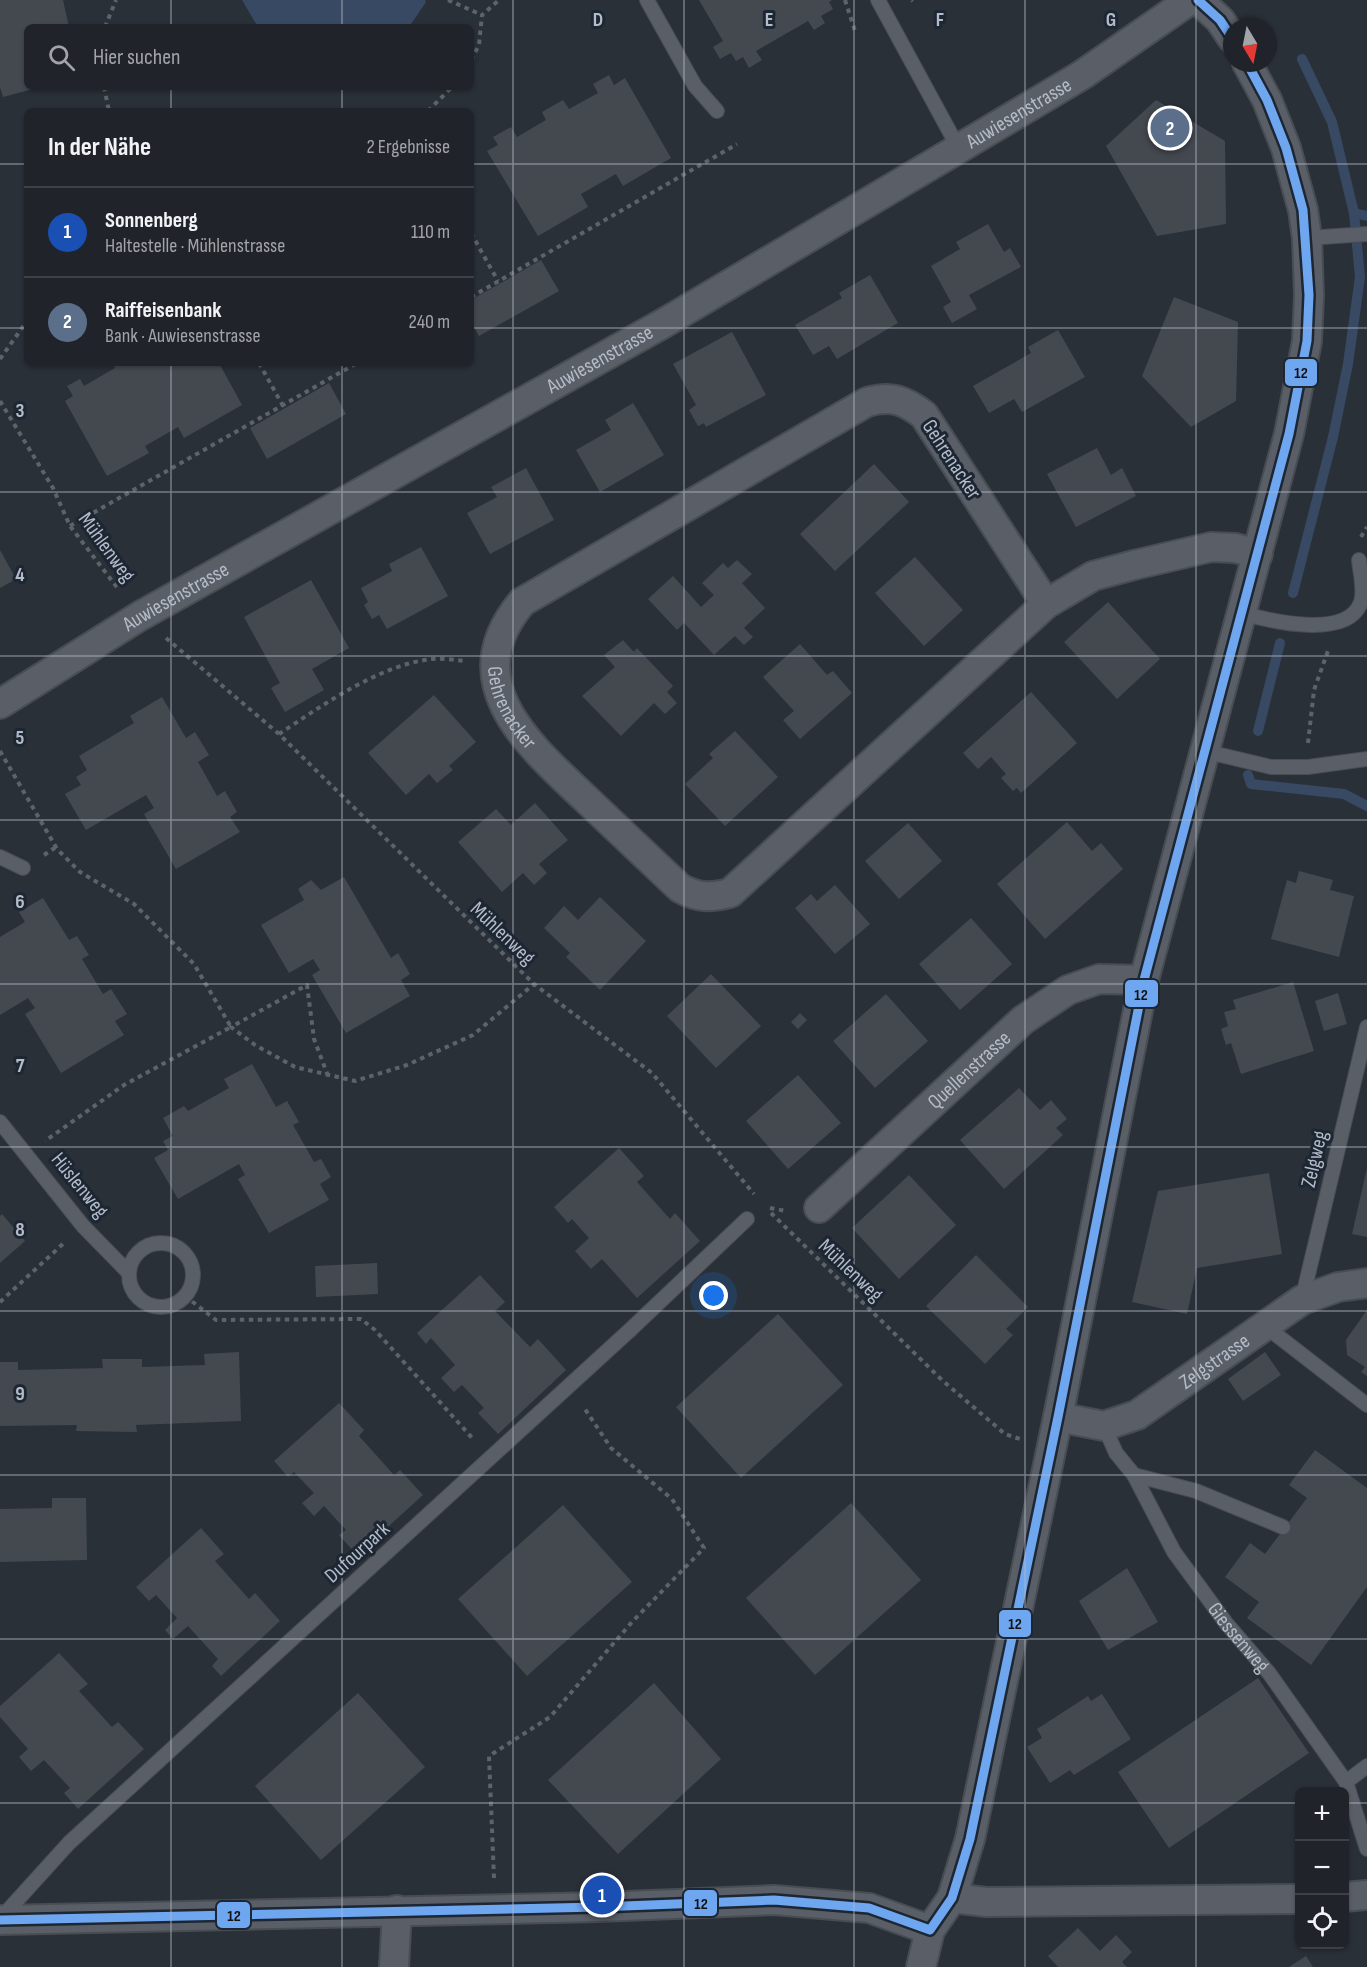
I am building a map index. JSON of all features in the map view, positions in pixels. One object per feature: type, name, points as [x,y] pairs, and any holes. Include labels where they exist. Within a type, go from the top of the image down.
[{"type":"street","name":"Auwiesenstrasse","points":[[0,704],[140,616],[664,323],[959,149],[1082,75],[1190,0]]},
{"type":"street","points":[[1198,0],[1223,24]]},
{"type":"street","points":[[921,1967],[930,1930],[952,1898],[970,1839],[1058,1417],[1143,980],[1289,434],[1307,341],[1309,295],[1307,238],[1303,210],[1286,148],[1267,100],[1252,72]]},
{"type":"street","name":"Gehrenacker","points":[[1046,604],[924,415],[905,401],[884,397],[867,402],[522,602],[502,631],[495,663],[498,690],[507,714],[528,744],[680,888],[694,896],[711,898],[730,893],[1046,604],[1093,576],[1134,565],[1211,547],[1235,548],[1258,554]]},
{"type":"street","name":"Quellenstrasse","points":[[819,1208],[1023,1020],[1068,990],[1099,979],[1143,980]]},
{"type":"street","name":"Zelgstrasse","points":[[1058,1417],[1104,1426],[1137,1415],[1302,1300],[1338,1287],[1367,1283]]},
{"type":"street","points":[[1349,1897],[1367,1896]]},
{"type":"street","points":[[952,1898],[986,1902],[1295,1899]]},
{"type":"street","points":[[0,1919],[599,1907],[774,1900],[869,1908],[930,1930]]},
{"type":"street","points":[[394,1967],[397,1910]]},
{"type":"lane","points":[[647,0],[695,86],[717,111]]},
{"type":"lane","points":[[878,0],[959,149]]},
{"type":"lane","points":[[1307,238],[1367,234]]},
{"type":"lane","points":[[1241,613],[1295,625],[1339,622],[1356,612],[1362,599],[1359,560]]},
{"type":"lane","points":[[1204,752],[1271,767],[1308,767],[1367,759]]},
{"type":"lane","points":[[0,856],[23,868]]},
{"type":"lane","name":"Zelgweg","points":[[1302,1300],[1367,1027]]},
{"type":"lane","name":"Hüslenweg","points":[[0,1122],[83,1226],[129,1273]]},
{"type":"lane","name":"Dufourpark","points":[[0,1919],[69,1843],[569,1387],[747,1219]]},
{"type":"lane","points":[[164,1243],[182,1251],[193,1268],[191,1288],[185,1296],[166,1307],[144,1303],[131,1286],[129,1273],[137,1254],[145,1248],[164,1243]]},
{"type":"lane","points":[[1265,1326],[1367,1406]]},
{"type":"lane","name":"Giessenweg","points":[[1104,1426],[1116,1454],[1134,1476],[1174,1552],[1226,1623],[1269,1673],[1346,1782],[1367,1849]]},
{"type":"lane","points":[[1134,1476],[1196,1491],[1283,1527]]},
{"type":"lane","points":[[1346,1782],[1367,1766]]},
{"type":"path","points":[[106,24],[116,0]]},
{"type":"path","points":[[448,0],[482,15]]},
{"type":"path","points":[[474,54],[479,45],[482,15],[499,0]]},
{"type":"path","points":[[846,0],[855,31]]},
{"type":"path","points":[[105,90],[108,108]]},
{"type":"path","points":[[431,108],[449,90]]},
{"type":"path","points":[[474,295],[737,144]]},
{"type":"path","points":[[474,237],[498,281]]},
{"type":"path","points":[[0,359],[24,325]]},
{"type":"path","points":[[261,366],[284,406]]},
{"type":"path","points":[[70,526],[352,366]]},
{"type":"path","name":"Mühlenweg","points":[[0,401],[53,488],[70,526],[140,616],[279,734],[534,984],[652,1073],[765,1207],[943,1381],[1005,1434],[1023,1440]]},
{"type":"path","points":[[1308,767],[1308,736],[1314,690],[1339,622]]},
{"type":"path","points":[[279,734],[326,702],[402,665],[434,658],[495,663]]},
{"type":"path","points":[[0,751],[57,849],[81,872],[134,904],[194,964],[231,1027],[255,1045],[295,1067],[355,1081],[381,1075],[434,1054],[473,1035],[534,984]]},
{"type":"path","points":[[27,1154],[124,1085],[307,985],[314,1040],[328,1076]]},
{"type":"path","points":[[747,1219],[765,1207],[802,1214],[819,1208]]},
{"type":"path","points":[[0,1302],[83,1226]]},
{"type":"path","points":[[185,1296],[216,1320],[361,1318],[375,1330],[491,1458]]},
{"type":"path","points":[[496,1908],[489,1756],[550,1717],[632,1622],[704,1548],[672,1499],[611,1448],[569,1387]]},
{"type":"water","points":[[242,0],[425,0],[426,2],[411,24],[256,24]]},
{"type":"building","points":[[0,0],[63,0],[68,24],[24,24],[24,90],[29,90],[3,97],[0,87]]},
{"type":"building","points":[[699,0],[832,0],[829,2],[833,9],[821,16],[825,23],[814,30],[808,21],[756,51],[762,60],[749,68],[743,57],[736,61],[731,53],[720,59],[713,47],[723,41]]},
{"type":"building","points":[[609,75],[614,85],[625,78],[671,158],[623,186],[616,174],[581,194],[588,207],[538,236],[487,151],[498,145],[493,137],[511,127],[517,137],[546,120],[542,112],[563,100],[569,109],[598,93],[593,84]]},
{"type":"building","points":[[1156,100],[1225,141],[1226,224],[1157,236],[1106,146]]},
{"type":"building","points":[[988,224],[1004,252],[1010,248],[1021,267],[969,295],[977,309],[952,323],[943,307],[951,302],[931,266],[960,249],[956,242]]},
{"type":"building","points":[[541,260],[559,291],[479,336],[474,327],[474,298]]},
{"type":"building","points":[[870,275],[898,323],[837,359],[829,346],[813,355],[795,325],[842,298],[839,293]]},
{"type":"building","points":[[1174,297],[1238,322],[1236,401],[1191,427],[1142,376]]},
{"type":"building","points":[[1058,330],[1085,377],[1022,412],[1014,399],[989,413],[973,386],[1031,353],[1028,347]]},
{"type":"building","points":[[732,332],[766,395],[706,427],[704,423],[698,426],[689,410],[696,405],[673,364]]},
{"type":"building","points":[[114,366],[221,366],[242,405],[184,438],[178,427],[145,446],[149,453],[107,476],[65,401],[73,396],[67,386],[80,379],[84,386],[115,368]]},
{"type":"building","points":[[329,383],[346,414],[267,459],[250,428]]},
{"type":"building","points":[[633,403],[664,455],[600,492],[576,450],[611,430],[605,420]]},
{"type":"building","points":[[1097,448],[1111,475],[1122,468],[1136,496],[1076,527],[1047,474]]},
{"type":"building","points":[[874,464],[909,502],[835,571],[800,534]]},
{"type":"building","points":[[526,468],[554,520],[490,554],[467,513],[497,497],[491,487]]},
{"type":"building","points":[[421,547],[448,596],[387,629],[379,615],[372,619],[364,605],[368,602],[361,588],[392,571],[389,564]]},
{"type":"building","points":[[0,550],[16,579],[0,588]]},
{"type":"building","points":[[915,557],[963,610],[924,646],[875,593]]},
{"type":"building","points":[[737,560],[752,574],[742,583],[765,608],[744,628],[753,637],[744,645],[735,636],[714,655],[684,623],[677,630],[648,599],[673,576],[701,607],[714,595],[702,583],[723,563],[728,568]]},
{"type":"building","points":[[311,580],[349,648],[312,669],[324,690],[285,712],[271,688],[280,683],[244,617]]},
{"type":"building","points":[[1108,602],[1160,659],[1117,699],[1064,642]]},
{"type":"building","points":[[623,640],[634,652],[637,648],[673,686],[667,692],[677,703],[665,714],[654,703],[621,736],[582,696],[615,667],[604,655]]},
{"type":"building","points":[[800,644],[827,675],[833,671],[852,693],[800,739],[783,720],[794,711],[763,677]]},
{"type":"building","points":[[1031,692],[1077,743],[1021,793],[1017,788],[1013,791],[1001,778],[1006,774],[991,757],[978,769],[963,753]]},
{"type":"building","points":[[434,695],[476,742],[449,766],[453,770],[437,783],[429,774],[406,795],[368,753]]},
{"type":"building","points":[[162,697],[186,738],[195,732],[209,755],[198,762],[217,796],[225,791],[237,812],[230,817],[240,832],[176,869],[144,814],[154,808],[146,795],[86,830],[65,794],[81,785],[76,777],[87,770],[79,756],[134,723],[130,716]]},
{"type":"building","points":[[735,731],[778,777],[725,826],[685,784],[713,758],[709,754]]},
{"type":"building","points":[[535,803],[568,840],[539,864],[547,873],[534,885],[523,873],[502,892],[458,842],[496,809],[511,825]]},
{"type":"building","points":[[1067,822],[1092,851],[1101,843],[1123,869],[1045,939],[997,884]]},
{"type":"building","points":[[908,823],[942,861],[899,899],[865,861]]},
{"type":"building","points":[[1299,871],[1333,880],[1330,890],[1354,896],[1339,957],[1271,939],[1287,880],[1296,883]]},
{"type":"building","points":[[344,877],[391,958],[398,953],[410,974],[401,980],[410,996],[346,1033],[312,975],[320,970],[313,959],[289,973],[261,925],[304,900],[298,889],[311,880],[321,890]]},
{"type":"building","points":[[835,885],[870,924],[835,954],[795,908],[811,894],[817,901]]},
{"type":"building","points":[[600,897],[646,941],[600,990],[566,957],[570,953],[544,928],[564,906],[578,920]]},
{"type":"building","points":[[43,898],[69,940],[77,936],[89,955],[82,959],[103,994],[111,989],[127,1014],[115,1021],[124,1035],[61,1073],[25,1014],[35,1008],[28,998],[0,1015],[0,937],[25,922],[19,912]]},
{"type":"building","points":[[971,918],[1012,964],[960,1010],[919,964]]},
{"type":"building","points":[[711,974],[761,1026],[716,1068],[667,1016]]},
{"type":"building","points":[[1293,982],[1314,1051],[1241,1074],[1231,1043],[1226,1045],[1221,1029],[1228,1026],[1224,1012],[1236,1009],[1233,1000]]},
{"type":"building","points":[[1338,993],[1347,1024],[1324,1031],[1315,1001]]},
{"type":"building","points":[[886,994],[928,1041],[875,1088],[833,1041]]},
{"type":"building","points":[[800,1013],[807,1020],[798,1029],[791,1022]]},
{"type":"building","points":[[252,1064],[276,1107],[287,1101],[299,1122],[293,1125],[314,1162],[321,1159],[331,1177],[320,1184],[329,1200],[269,1233],[238,1179],[245,1175],[239,1164],[178,1199],[154,1158],[168,1150],[163,1141],[173,1136],[163,1118],[184,1106],[188,1111],[229,1088],[224,1079]]},
{"type":"building","points":[[798,1075],[841,1123],[788,1169],[746,1121]]},
{"type":"building","points":[[1019,1088],[1040,1110],[1051,1100],[1067,1119],[1056,1128],[1063,1135],[1004,1189],[960,1140]]},
{"type":"building","points":[[619,1148],[644,1176],[637,1182],[670,1219],[675,1213],[700,1241],[637,1298],[602,1259],[591,1269],[575,1251],[589,1238],[572,1219],[568,1223],[554,1207]]},
{"type":"building","points":[[1367,1168],[1367,1237],[1352,1234]]},
{"type":"building","points":[[1269,1173],[1282,1254],[1197,1268],[1187,1314],[1132,1302],[1158,1191]]},
{"type":"building","points":[[909,1175],[956,1225],[899,1279],[852,1228]]},
{"type":"building","points":[[2,1214],[25,1241],[0,1263],[0,1216]]},
{"type":"building","points":[[976,1255],[1028,1307],[1006,1329],[1013,1335],[985,1364],[926,1306]]},
{"type":"building","points":[[377,1263],[378,1294],[316,1297],[315,1266]]},
{"type":"building","points":[[480,1275],[505,1302],[495,1311],[530,1347],[538,1339],[566,1370],[498,1434],[478,1413],[484,1408],[462,1385],[454,1392],[441,1378],[455,1365],[431,1338],[426,1344],[417,1333]]},
{"type":"building","points":[[1367,1310],[1367,1376],[1361,1372],[1365,1367],[1347,1355],[1346,1340]]},
{"type":"building","points":[[778,1314],[843,1385],[741,1478],[676,1407]]},
{"type":"building","points":[[239,1352],[241,1421],[136,1425],[137,1432],[76,1431],[77,1425],[0,1426],[0,1362],[18,1362],[18,1370],[103,1368],[102,1359],[142,1359],[142,1367],[205,1365],[204,1354]]},
{"type":"building","points":[[1265,1352],[1281,1375],[1243,1401],[1228,1379]]},
{"type":"building","points":[[339,1403],[364,1430],[359,1436],[394,1475],[400,1470],[423,1495],[357,1555],[339,1535],[346,1530],[324,1506],[314,1516],[302,1503],[314,1493],[294,1472],[288,1477],[274,1461]]},
{"type":"building","points":[[1315,1450],[1367,1488],[1367,1587],[1311,1665],[1247,1618],[1259,1602],[1225,1577],[1250,1543],[1265,1554],[1307,1498],[1289,1485]]},
{"type":"building","points":[[52,1498],[86,1498],[87,1560],[0,1562],[0,1509],[52,1508]]},
{"type":"building","points":[[851,1503],[921,1580],[815,1675],[746,1598]]},
{"type":"building","points":[[563,1505],[632,1582],[527,1676],[458,1599]]},
{"type":"building","points":[[201,1528],[224,1554],[215,1561],[249,1599],[255,1593],[280,1621],[221,1676],[212,1666],[218,1659],[188,1626],[173,1639],[165,1630],[177,1618],[156,1595],[149,1601],[136,1587]]},
{"type":"building","points":[[1127,1568],[1158,1622],[1108,1650],[1079,1601]]},
{"type":"building","points":[[59,1653],[88,1684],[79,1691],[112,1727],[118,1722],[144,1749],[78,1809],[64,1793],[70,1788],[44,1760],[31,1771],[19,1757],[28,1749],[0,1717],[0,1706]]},
{"type":"building","points":[[1258,1678],[1309,1753],[1169,1848],[1118,1772]]},
{"type":"building","points":[[654,1683],[721,1759],[618,1854],[548,1780]]},
{"type":"building","points":[[358,1693],[425,1767],[321,1860],[255,1786]]},
{"type":"building","points":[[1102,1694],[1131,1739],[1074,1775],[1070,1770],[1050,1783],[1027,1747],[1042,1738],[1037,1729],[1088,1696],[1091,1701]]},
{"type":"building","points":[[1078,1928],[1100,1951],[1116,1935],[1132,1952],[1122,1962],[1127,1967],[1058,1967],[1048,1956]]},
{"type":"building","points":[[1306,1956],[1313,1967],[1289,1967]]},
{"type":"waterway","points":[[1293,593],[1333,437],[1348,364],[1360,277],[1354,213],[1332,122],[1302,59]]},
{"type":"waterway","points":[[1354,213],[1367,216]]},
{"type":"waterway","points":[[1258,731],[1280,643]]},
{"type":"waterway","points":[[1248,775],[1251,784],[1344,794],[1367,806]]},
{"type":"transit line","name":"12","points":[[1198,0],[1223,24]]},
{"type":"transit line","name":"12","points":[[930,1930],[952,1898],[970,1839],[1058,1417],[1144,980],[1289,434],[1307,341],[1309,295],[1303,210],[1286,148],[1267,100],[1252,72]]},
{"type":"transit line","name":"12","points":[[0,1920],[599,1907],[774,1900],[869,1908],[930,1930]]},
{"type":"place","name":"Raiffeisenbank","points":[[1170,128]]},
{"type":"place","name":"Sonnenberg","points":[[602,1895]]}]
